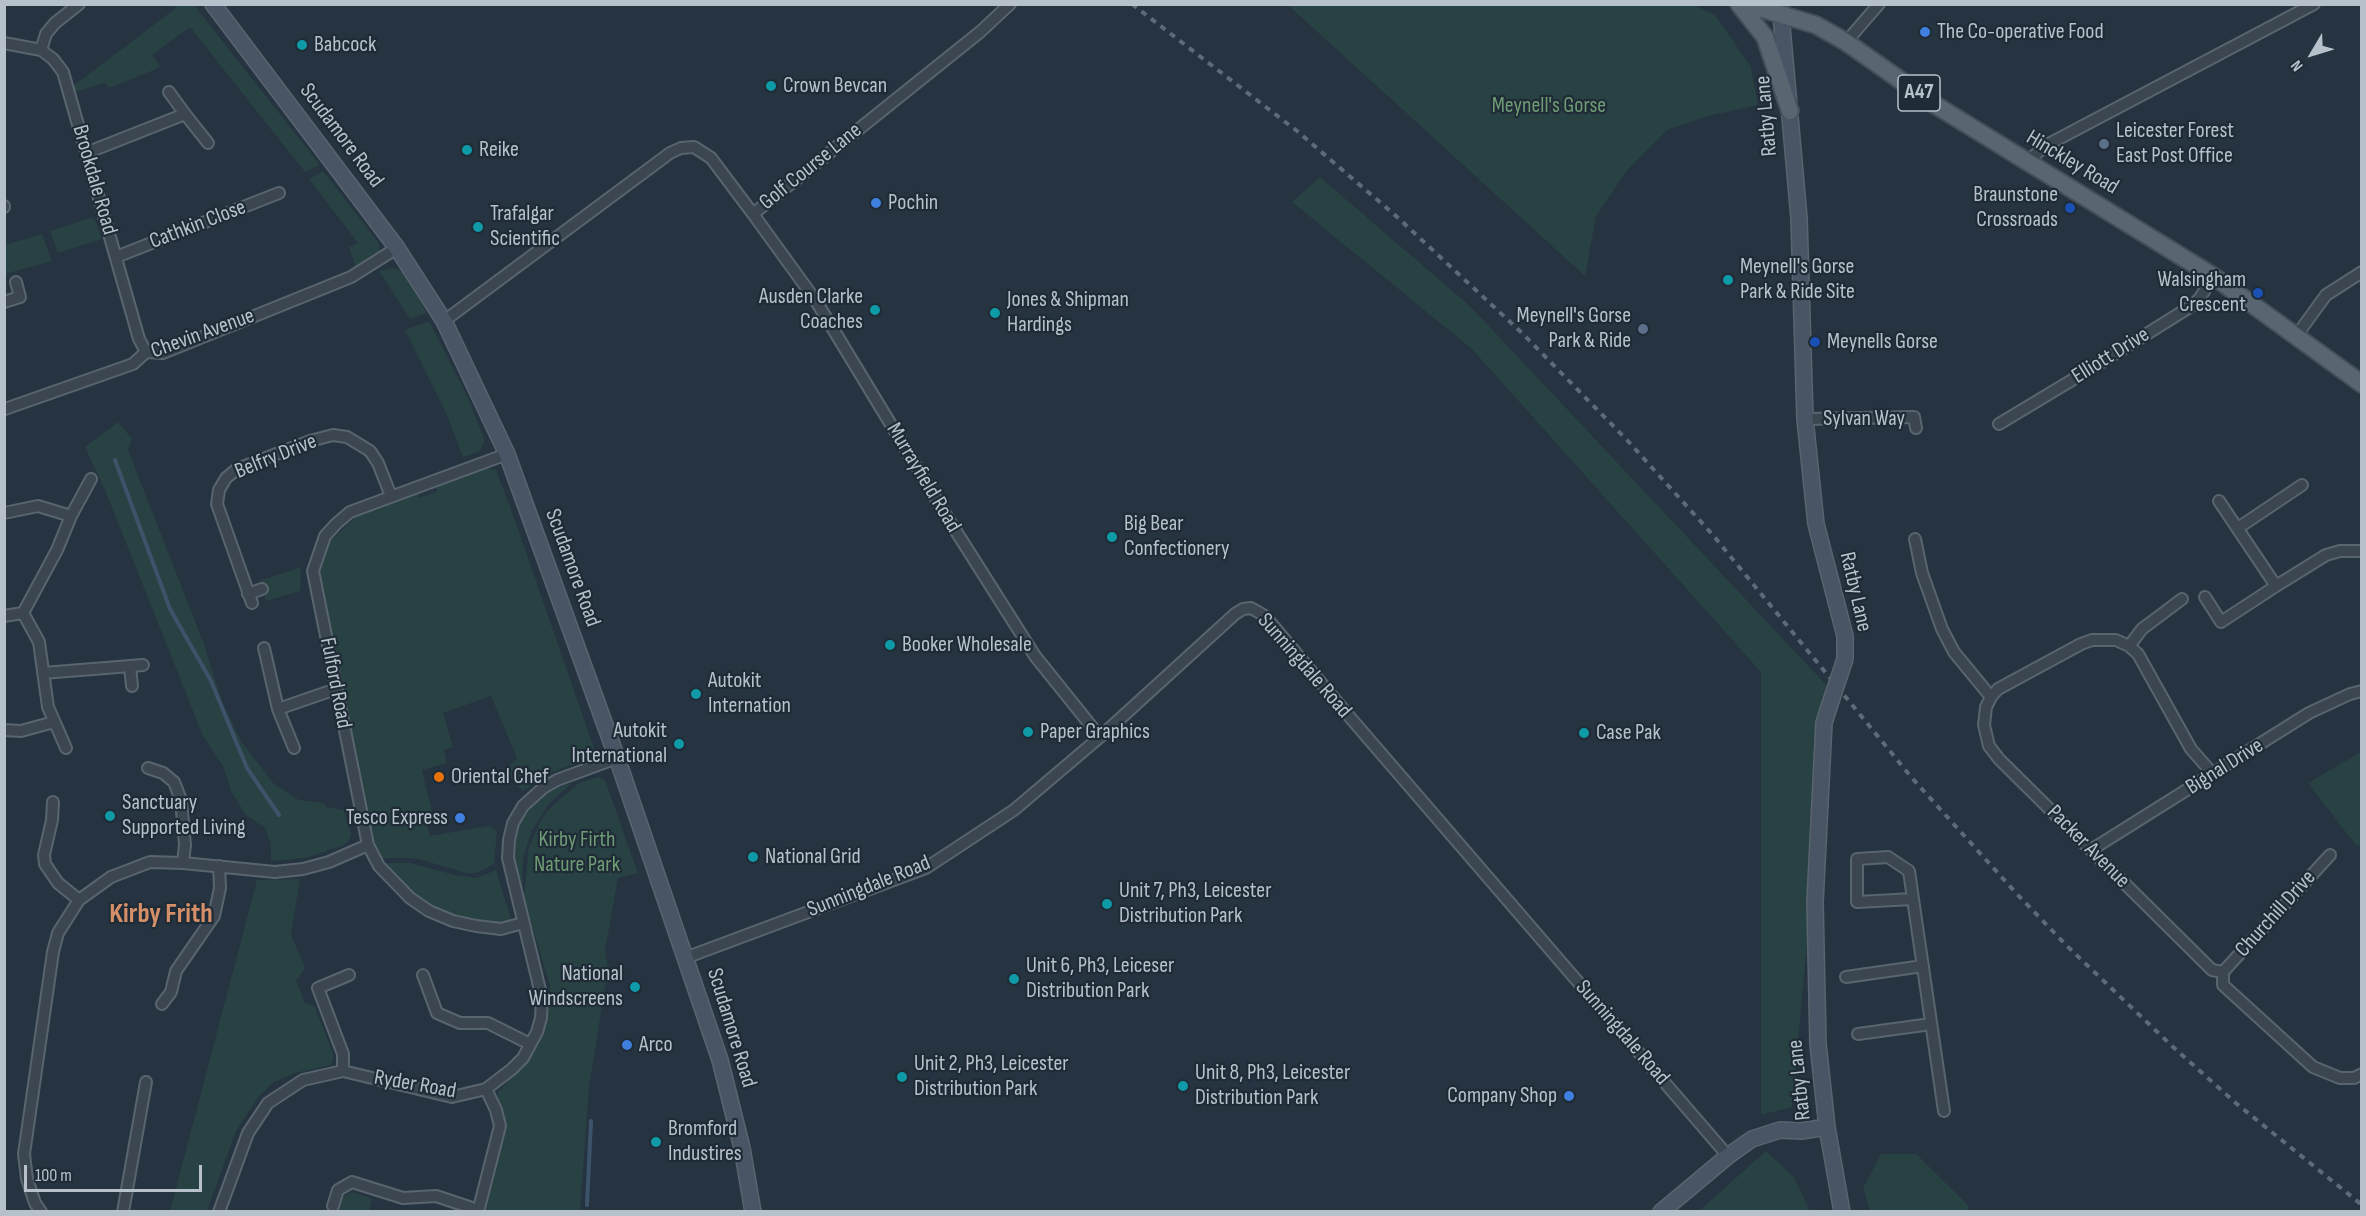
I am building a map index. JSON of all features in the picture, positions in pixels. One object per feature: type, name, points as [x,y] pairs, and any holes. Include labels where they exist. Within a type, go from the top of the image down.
[{"type":"main road","points":[[1739,4],[1765,37],[1790,111]]},
{"type":"main road","name":"Hinckley Road","points":[[1746,4],[1780,10],[1816,25],[1845,42],[1937,106],[2213,276],[2297,335],[2361,384]]},
{"type":"street","points":[[4,44],[41,50],[46,34],[55,23],[79,4]]},
{"type":"street","name":"Scudamore Road","points":[[213,4],[397,248],[444,321],[507,454],[617,758],[720,1060],[742,1148],[753,1212]]},
{"type":"street","name":"Golf Course Lane","points":[[444,321],[670,153],[681,148],[694,147],[711,158],[753,214],[980,32],[1010,4]]},
{"type":"street","points":[[1845,42],[1879,4]]},
{"type":"street","points":[[2027,162],[2045,146],[2314,4]]},
{"type":"street","name":"Ratby Lane","points":[[1780,10],[1799,218],[1804,419],[1816,524],[1845,636],[1845,659],[1824,723],[1815,902],[1818,1044],[1827,1127],[1842,1212]]},
{"type":"street","name":"Brookdale Road","points":[[41,50],[53,59],[63,72],[139,339],[147,352]]},
{"type":"street","points":[[169,92],[208,143]]},
{"type":"street","points":[[86,153],[129,138],[185,114]]},
{"type":"street","name":"Cathkin Close","points":[[116,257],[279,193]]},
{"type":"street","name":"Murrayfield Road","points":[[753,214],[816,301],[1035,657],[1100,737]]},
{"type":"street","name":"Chevin Avenue","points":[[5,409],[133,364],[147,352],[163,353],[351,277],[397,248]]},
{"type":"street","points":[[2297,335],[2326,295],[2361,272]]},
{"type":"street","name":"Elliott Drive","points":[[1999,424],[2103,362],[2193,304],[2200,298],[2213,276]]},
{"type":"street","points":[[4,302],[20,297],[16,282]]},
{"type":"street","name":"Sylvan Way","points":[[1804,419],[1914,417],[1916,428]]},
{"type":"street","name":"Belfry Drive","points":[[262,589],[250,599],[217,504],[219,490],[226,478],[237,469],[310,441],[333,435],[347,437],[370,451],[378,463],[391,496]]},
{"type":"street","name":"Fulford Road","points":[[507,454],[350,512],[325,536],[313,571],[368,845],[379,866],[410,898],[429,911],[453,921],[501,929],[523,923]]},
{"type":"street","points":[[23,613],[57,550],[70,516],[91,479]]},
{"type":"street","points":[[2238,528],[2302,485]]},
{"type":"street","points":[[2219,501],[2276,586]]},
{"type":"street","points":[[4,513],[38,506],[70,516]]},
{"type":"street","points":[[1915,539],[1922,573],[1942,629],[1954,652],[1991,697],[1998,689],[2092,640],[2116,640],[2129,646],[2138,654],[2191,749],[2213,774]]},
{"type":"street","points":[[2205,597],[2221,622],[2326,555],[2340,551],[2361,550]]},
{"type":"street","points":[[2129,646],[2142,629],[2182,599]]},
{"type":"street","name":"Sunningdale Road","points":[[685,958],[926,868],[1014,810],[1100,737],[1235,614],[1243,609],[1251,608],[1258,610],[1728,1156]]},
{"type":"street","points":[[4,616],[23,613]]},
{"type":"street","points":[[23,613],[39,642],[48,707],[66,748]]},
{"type":"street","points":[[264,648],[278,709],[294,748]]},
{"type":"street","points":[[43,673],[143,665]]},
{"type":"street","points":[[129,666],[132,686]]},
{"type":"street","points":[[278,709],[336,689]]},
{"type":"street","name":"Bignal Drive","points":[[2091,850],[2309,712],[2350,694],[2361,692]]},
{"type":"street","name":"Packer Avenue","points":[[1991,697],[1986,707],[1984,725],[1989,746],[1999,759],[2212,970],[2223,972]]},
{"type":"street","points":[[4,730],[21,731],[54,722]]},
{"type":"street","name":"Ryder Road","points":[[219,1212],[248,1133],[268,1103],[303,1080],[343,1071],[452,1097],[486,1089],[512,1070],[530,1044],[541,1018],[542,998],[508,858],[508,840],[513,823],[523,806],[543,788],[557,780],[617,758]]},
{"type":"street","points":[[148,768],[162,772],[174,782],[181,800],[185,845],[183,863]]},
{"type":"street","points":[[53,802],[52,820],[44,855],[45,864],[58,883],[79,900]]},
{"type":"street","points":[[41,1212],[35,1203],[27,1179],[24,1154],[53,952],[58,933],[79,900],[95,887],[130,868],[150,862],[275,872],[303,869],[329,862],[368,845]]},
{"type":"street","name":"Churchill Drive","points":[[2223,972],[2330,855]]},
{"type":"street","points":[[1913,899],[1857,902],[1857,859],[1888,857],[1909,871],[1944,1111]]},
{"type":"street","points":[[162,1004],[171,992],[176,970],[214,916],[220,888],[219,866]]},
{"type":"street","points":[[1846,977],[1923,966]]},
{"type":"street","points":[[2223,972],[2223,985],[2313,1067],[2340,1078],[2354,1078],[2361,1074]]},
{"type":"street","points":[[343,1071],[344,1054],[318,988],[348,975]]},
{"type":"street","points":[[423,975],[437,1013],[460,1023],[488,1023],[530,1044]]},
{"type":"street","points":[[171,992],[181,1000]]},
{"type":"street","points":[[1858,1034],[1931,1024]]},
{"type":"street","points":[[123,1212],[146,1082]]},
{"type":"street","points":[[333,1206],[338,1190],[352,1182],[403,1197],[436,1196],[478,1211],[500,1126],[496,1110],[486,1089]]},
{"type":"street","points":[[1661,1212],[1752,1139],[1780,1130],[1801,1131],[1827,1127]]},
{"type":"green space","points":[[173,5],[194,5],[320,165],[305,172],[190,27],[152,55],[160,66],[154,70],[109,88],[105,83],[75,92],[73,86],[176,8]]},
{"type":"green space","name":"Meynell's Gorse","points":[[1288,5],[1694,5],[1715,15],[1751,67],[1758,105],[1708,116],[1667,130],[1628,169],[1596,216],[1585,276]]},
{"type":"green space","points":[[323,171],[378,242],[380,252],[376,259],[356,268],[349,247],[358,243],[309,179]]},
{"type":"green space","points":[[1320,177],[1471,307],[1830,689],[1792,1107],[1761,1115],[1761,672],[1472,349],[1292,202]]},
{"type":"green space","points":[[94,217],[102,239],[58,253],[50,231]]},
{"type":"green space","points":[[42,234],[52,261],[5,274],[5,245]]},
{"type":"green space","points":[[392,268],[402,271],[427,313],[410,319],[379,271]]},
{"type":"green space","points":[[429,321],[469,400],[485,441],[479,452],[463,457],[446,413],[405,330]]},
{"type":"green space","points":[[118,422],[132,439],[128,450],[204,644],[222,702],[241,741],[274,784],[299,800],[324,803],[326,807],[344,810],[351,835],[344,845],[306,858],[271,861],[271,844],[265,828],[246,815],[232,793],[223,766],[203,736],[105,490],[85,447]]},
{"type":"green space","points":[[486,468],[496,470],[595,751],[591,758],[552,772],[523,791],[504,771],[517,758],[491,696],[443,713],[453,747],[444,750],[447,763],[422,770],[433,816],[425,817],[430,836],[488,826],[497,831],[494,864],[476,873],[466,873],[415,858],[382,858],[373,844],[318,577],[324,552],[331,540],[357,516],[417,493],[419,498],[437,492],[436,487]]},
{"type":"green space","points":[[301,567],[300,591],[266,601],[259,581]]},
{"type":"green space","points":[[2361,752],[2361,846],[2355,844],[2308,783]]},
{"type":"green space","name":"Kirby Firth Nature Park","points":[[598,777],[605,780],[638,873],[618,878],[605,951],[608,968],[589,1087],[580,1211],[485,1212],[505,1129],[498,1092],[531,1057],[545,1024],[548,1007],[550,986],[524,898],[529,847],[542,818],[552,806],[579,783]]},
{"type":"green space","points":[[572,783],[549,804],[531,832],[523,859],[522,891],[514,860],[516,837],[520,826],[526,814],[539,799],[557,788]]},
{"type":"green space","points":[[390,863],[410,863],[455,875],[477,878],[496,870],[512,922],[501,929],[429,911],[379,866]]},
{"type":"green space","points":[[300,879],[291,934],[305,968],[296,981],[305,1003],[315,1007],[333,1054],[333,1060],[331,1065],[295,1073],[274,1082],[259,1096],[236,1131],[207,1211],[170,1211],[257,880]]},
{"type":"green space","points":[[1766,1151],[1794,1177],[1810,1211],[1699,1211]]},
{"type":"green space","points":[[1881,1154],[1916,1154],[1968,1205],[1968,1211],[1870,1211],[1863,1188]]},
{"type":"green space","points":[[353,1192],[372,1199],[369,1211],[338,1211],[342,1197]]},
{"type":"waterway","points":[[115,460],[170,609],[211,681],[247,768],[279,815]]},
{"type":"waterway","points":[[587,1205],[591,1121]]},
{"type":"railway","points":[[1132,4],[1297,131],[1396,216],[1522,333],[1627,440],[1712,534],[1912,778],[2067,946],[2237,1104],[2362,1205]]},
{"type":"place","name":"The Co-operative Food","points":[[1925,32]]},
{"type":"place","name":"Babcock","points":[[302,45]]},
{"type":"place","name":"Crown Bevcan","points":[[771,86]]},
{"type":"place","name":"Leicester Forest East Post Office","points":[[2104,144]]},
{"type":"place","name":"Reike","points":[[467,150]]},
{"type":"place","name":"Pochin","points":[[876,203]]},
{"type":"place","name":"Braunstone Crossroads","points":[[2070,208]]},
{"type":"place","name":"Trafalgar Scientific","points":[[478,227]]},
{"type":"place","name":"Meynell's Gorse Park & Ride Site","points":[[1728,280]]},
{"type":"place","name":"Walsingham Crescent","points":[[2258,293]]},
{"type":"place","name":"Ausden Clarke Coaches","points":[[875,310]]},
{"type":"place","name":"Jones & Shipman Hardings","points":[[995,313]]},
{"type":"place","name":"Meynell's Gorse Park & Ride","points":[[1643,329]]},
{"type":"place","name":"Meynells Gorse","points":[[1815,342]]},
{"type":"place","name":"Big Bear Confectionery","points":[[1112,537]]},
{"type":"place","name":"Booker Wholesale","points":[[890,645]]},
{"type":"place","name":"Autokit Internation","points":[[696,694]]},
{"type":"place","name":"Paper Graphics","points":[[1028,732]]},
{"type":"place","name":"Case Pak","points":[[1584,733]]},
{"type":"place","name":"Autokit International","points":[[679,744]]},
{"type":"place","name":"Oriental Chef","points":[[439,777]]},
{"type":"place","name":"Sanctuary Supported Living","points":[[110,816]]},
{"type":"place","name":"Tesco Express","points":[[460,818]]},
{"type":"place","name":"National Grid","points":[[753,857]]},
{"type":"place","name":"Unit 7, Ph3, Leicester Distribution Park","points":[[1107,904]]},
{"type":"place","name":"Unit 6, Ph3, Leiceser Distribution Park","points":[[1014,979]]},
{"type":"place","name":"National Windscreens","points":[[635,987]]},
{"type":"place","name":"Arco","points":[[627,1045]]},
{"type":"place","name":"Unit 2, Ph3, Leicester Distribution Park","points":[[902,1077]]},
{"type":"place","name":"Unit 8, Ph3, Leicester Distribution Park","points":[[1183,1086]]},
{"type":"place","name":"Company Shop","points":[[1569,1096]]},
{"type":"place","name":"Bromford Industires","points":[[656,1142]]},
{"type":"district","name":"Kirby Frith","points":[[161,915]]}]
